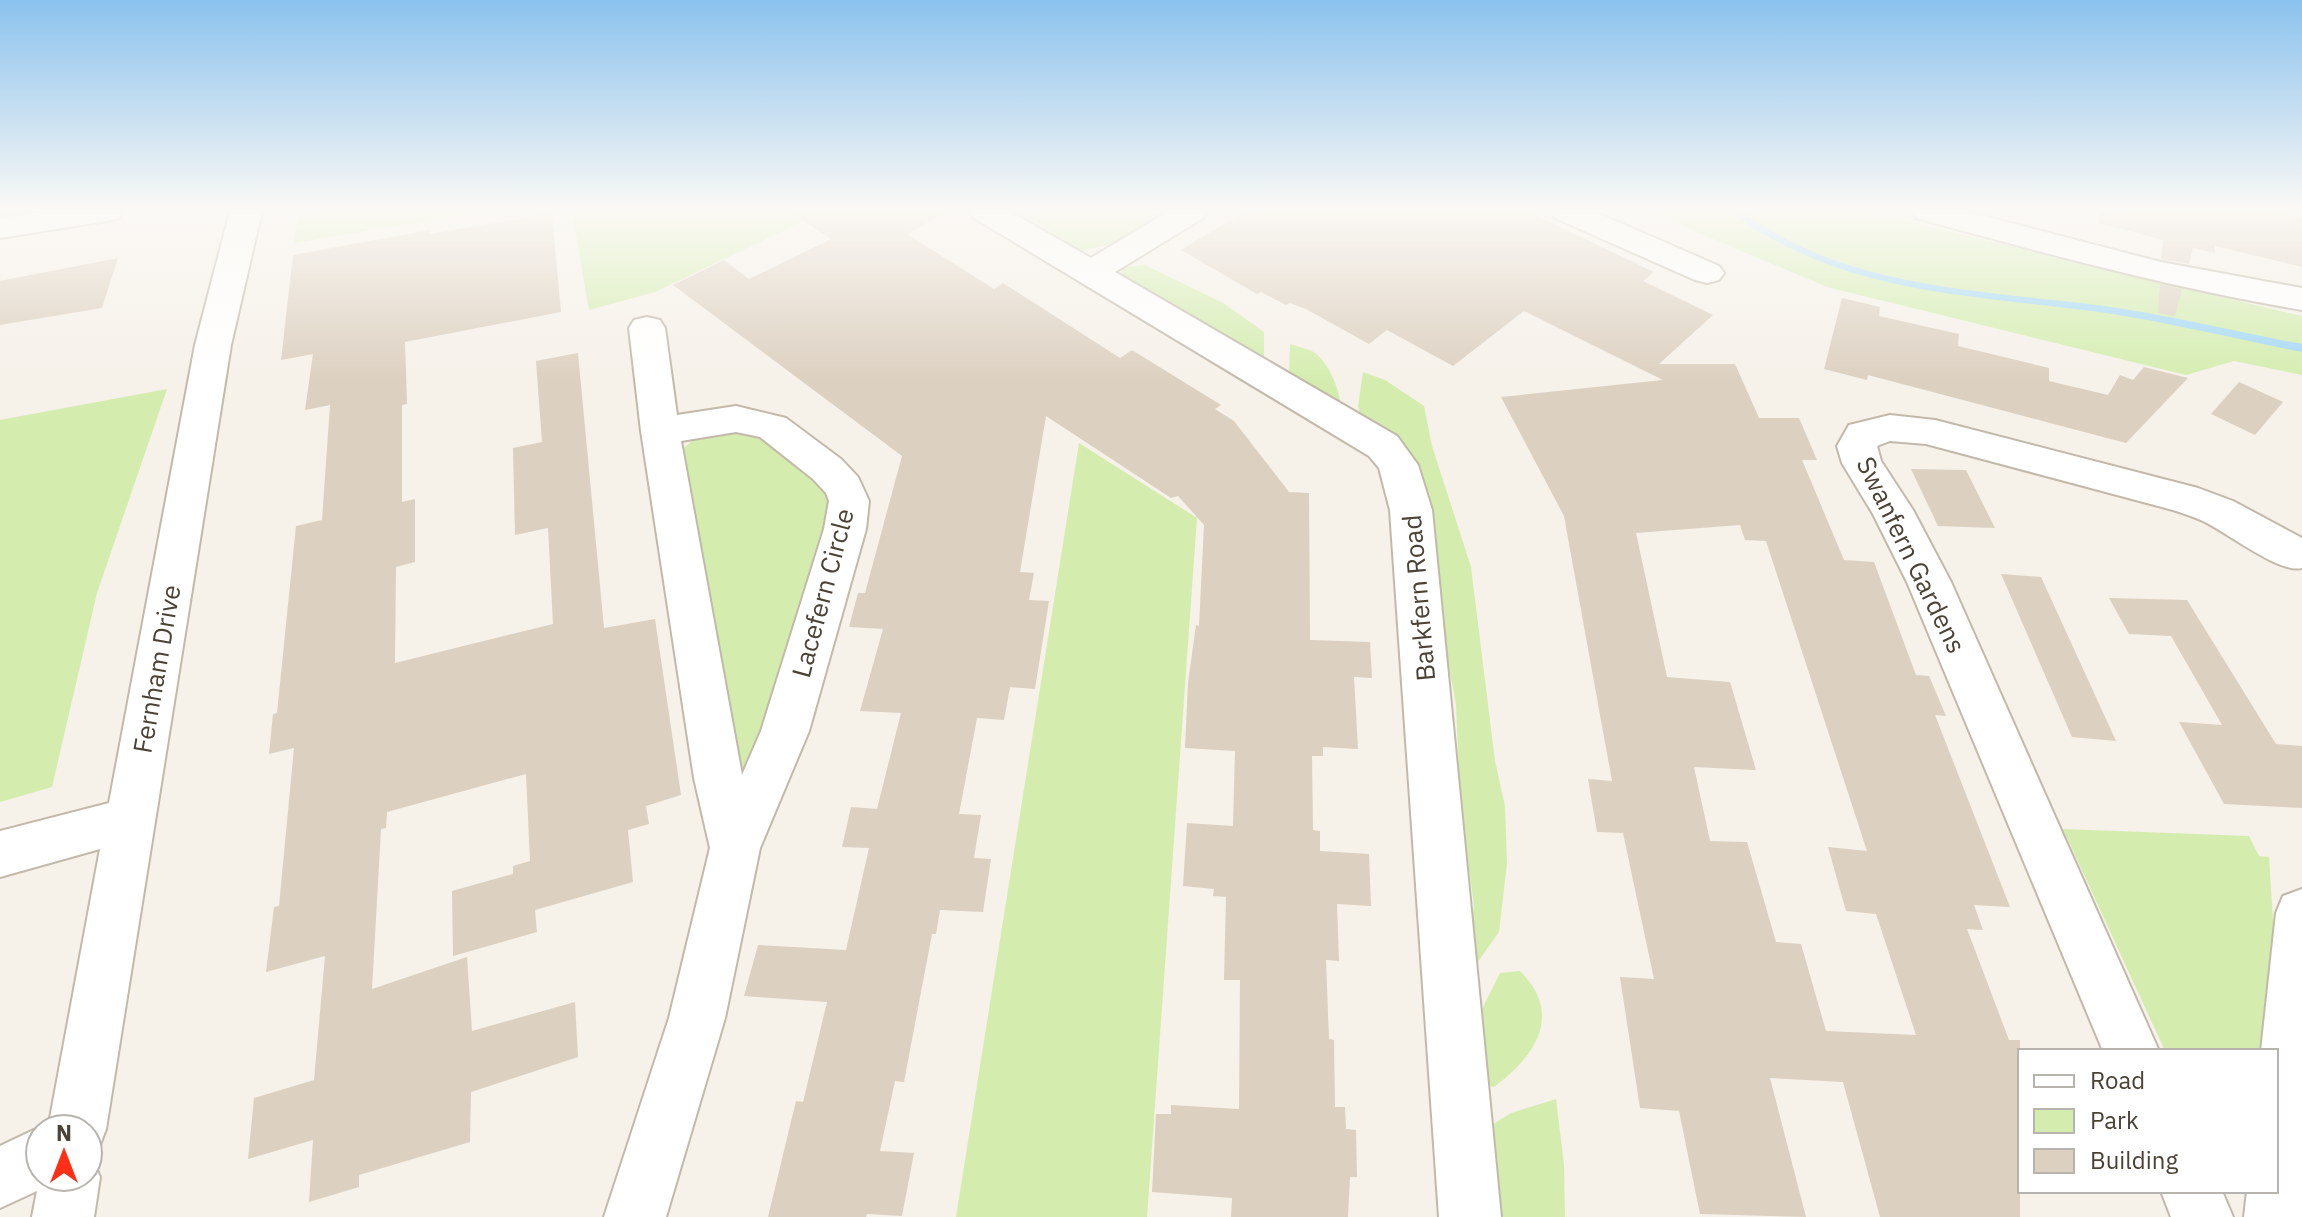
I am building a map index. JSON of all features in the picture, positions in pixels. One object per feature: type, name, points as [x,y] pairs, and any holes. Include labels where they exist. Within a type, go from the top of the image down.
[{"type":"street","name":"Fernham Drive","points":[[80,1113],[213,345],[232,268]]},
{"type":"street","name":"Barkfern Road","points":[[1085,268],[1383,446],[1398,465],[1411,510],[1470,1217]]},
{"type":"street","points":[[1092,272],[1099,268]]},
{"type":"street","points":[[1695,268],[1707,273]]},
{"type":"street","points":[[2145,268],[2240,291],[2302,299]]},
{"type":"street","name":"Lacefern Circle","points":[[647,328],[660,431],[718,778],[735,848]]},
{"type":"street","name":"Lacefern Circle","points":[[635,1217],[697,1018],[735,848],[785,731],[845,529],[849,501],[844,487],[827,469],[772,427],[736,419],[660,431]]},
{"type":"street","name":"Swanfern Gardens","points":[[2130,1049],[1929,582],[1892,510],[1862,463],[1857,446],[1863,434],[1876,429],[1897,427],[1935,433],[2184,498],[2218,511],[2296,554]]},
{"type":"street","points":[[0,854],[130,819]]},
{"type":"street","points":[[2278,1183],[2302,913]]},
{"type":"street","points":[[0,1178],[24,1165]]},
{"type":"street","points":[[63,1217],[67,1193]]},
{"type":"street","points":[[2192,1193],[2202,1217]]},
{"type":"street","points":[[2275,1217],[2277,1193]]},
{"type":"green space","points":[[582,268],[706,268],[655,292],[589,310]]},
{"type":"green space","points":[[1121,268],[1151,268],[1223,303],[1264,332],[1264,358],[1125,282]]},
{"type":"green space","points":[[1781,268],[2101,268],[2302,316],[2302,375],[2234,361],[2186,375],[1827,287]]},
{"type":"green space","points":[[1290,344],[1313,352],[1325,363],[1341,407],[1289,377]]},
{"type":"green space","points":[[1363,372],[1385,380],[1424,406],[1432,446],[1471,567],[1495,761],[1505,806],[1507,864],[1499,932],[1465,980],[1474,906],[1460,799],[1456,705],[1431,569],[1430,495],[1410,455],[1361,420],[1358,406]]},
{"type":"green space","points":[[167,389],[97,593],[52,787],[0,802],[0,420]]},
{"type":"green space","points":[[729,431],[760,439],[790,456],[821,483],[833,500],[756,766],[735,771],[686,486],[684,448],[699,435]]},
{"type":"green space","points":[[1079,443],[1197,518],[1147,1217],[956,1217]]},
{"type":"green space","points":[[2063,829],[2249,836],[2259,856],[2269,857],[2277,984],[2268,1049],[2164,1049]]},
{"type":"green space","points":[[1520,971],[1533,987],[1540,1003],[1542,1019],[1539,1034],[1522,1062],[1494,1087],[1481,1083],[1481,1011],[1500,973]]},
{"type":"green space","points":[[1556,1099],[1564,1165],[1565,1217],[1497,1217],[1490,1126],[1511,1113]]},
{"type":"building","points":[[68,268],[115,268],[102,308],[0,325],[0,281]]},
{"type":"building","points":[[292,268],[557,268],[561,312],[405,342],[407,404],[402,405],[402,502],[415,499],[415,562],[396,567],[395,663],[553,624],[548,528],[515,535],[513,448],[542,442],[536,361],[578,353],[604,628],[655,619],[681,795],[646,806],[649,824],[628,830],[633,882],[535,910],[537,932],[453,956],[452,891],[513,874],[513,866],[530,861],[526,774],[387,812],[386,828],[381,829],[372,989],[467,957],[472,1031],[575,1002],[578,1057],[471,1092],[470,1142],[359,1175],[359,1187],[309,1202],[313,1140],[248,1159],[254,1098],[314,1080],[325,956],[266,972],[274,907],[279,906],[294,748],[269,754],[273,714],[277,713],[296,526],[322,520],[330,405],[305,410],[313,354],[281,360]]},
{"type":"building","points":[[708,268],[734,268],[749,279],[772,268],[960,268],[994,289],[1003,283],[1120,358],[1132,350],[1221,405],[1215,409],[1234,421],[1289,492],[1309,493],[1310,640],[1370,642],[1372,678],[1354,677],[1358,749],[1323,747],[1323,756],[1312,756],[1313,830],[1320,831],[1320,851],[1369,854],[1371,906],[1337,904],[1339,961],[1326,960],[1329,1039],[1334,1040],[1335,1107],[1345,1107],[1346,1129],[1356,1130],[1357,1177],[1350,1177],[1348,1217],[1231,1217],[1232,1198],[1152,1192],[1156,1114],[1171,1114],[1171,1105],[1239,1109],[1240,980],[1224,980],[1226,897],[1213,896],[1214,889],[1183,886],[1187,823],[1233,826],[1235,751],[1185,748],[1188,683],[1196,625],[1199,626],[1204,525],[1178,496],[1171,498],[1046,416],[1020,572],[1034,573],[1029,600],[1049,601],[1035,689],[1010,687],[1004,720],[977,718],[959,814],[981,815],[974,858],[991,859],[983,912],[940,910],[936,934],[932,934],[904,1082],[895,1081],[880,1151],[914,1153],[902,1216],[768,1217],[796,1101],[803,1102],[827,1002],[744,996],[758,945],[846,950],[869,848],[842,847],[851,807],[877,809],[901,713],[860,711],[883,629],[849,627],[858,593],[865,593],[902,456],[673,285]]},
{"type":"building","points":[[1212,268],[1645,268],[1654,272],[1643,281],[1713,315],[1659,364],[1735,364],[1759,418],[1799,418],[1817,460],[1802,460],[1844,560],[1874,562],[1916,675],[1929,676],[1946,716],[1935,715],[2010,907],[1974,905],[1983,930],[1967,929],[2009,1040],[2020,1040],[2020,1217],[1880,1217],[1843,1082],[1770,1078],[1806,1217],[1700,1214],[1679,1111],[1640,1108],[1620,977],[1654,979],[1623,833],[1597,832],[1588,779],[1612,781],[1564,516],[1501,397],[1663,380],[1524,311],[1453,366],[1387,330],[1369,344],[1306,309],[1290,303],[1286,305],[1261,292],[1257,294]],"holes":[[[1740,525],[1745,540],[1766,541],[1867,851],[1828,847],[1846,911],[1876,914],[1916,1035],[1826,1031],[1801,944],[1776,942],[1747,842],[1710,841],[1694,767],[1756,770],[1730,682],[1667,677],[1636,533]]]},
{"type":"building","points":[[2160,284],[2182,289],[2175,316],[2158,313]]},
{"type":"building","points":[[1842,298],[1880,307],[1879,316],[1959,334],[1958,346],[2049,368],[2049,381],[2108,395],[2120,375],[2133,380],[2144,367],[2188,378],[2126,443],[1868,375],[1867,380],[1824,369]]},
{"type":"building","points":[[2239,382],[2283,402],[2255,435],[2211,414]]},
{"type":"building","points":[[1911,469],[1966,470],[1995,528],[1938,526]]},
{"type":"building","points":[[2001,574],[2041,577],[2116,741],[2072,737]]},
{"type":"building","points":[[2109,598],[2187,600],[2276,744],[2302,746],[2302,808],[2224,804],[2179,722],[2222,725],[2171,636],[2129,634]]},
{"type":"waterway","points":[[1846,268],[1939,290],[2107,310],[2302,348]]}]
